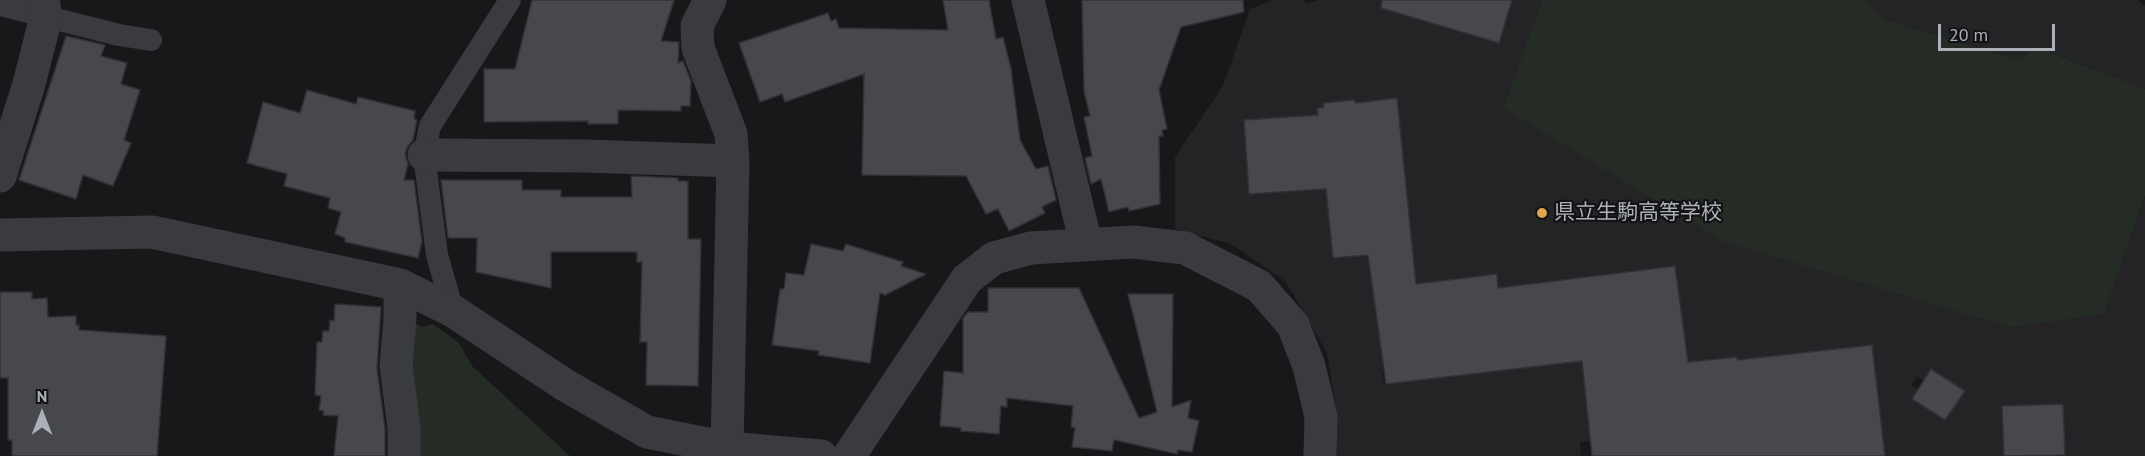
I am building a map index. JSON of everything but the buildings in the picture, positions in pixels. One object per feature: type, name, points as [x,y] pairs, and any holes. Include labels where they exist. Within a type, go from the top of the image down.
[{"type":"street","points":[[710,0],[697,26],[698,48],[731,134],[733,161],[727,448]]},
{"type":"street","points":[[1028,0],[1086,244]]},
{"type":"street","points":[[0,176],[29,84],[44,8]]},
{"type":"street","points":[[424,155],[586,156],[733,161]]},
{"type":"street","points":[[0,235],[152,232],[400,285],[453,310],[565,385],[689,456]]},
{"type":"street","points":[[849,456],[967,279],[994,258],[1031,248],[1132,242],[1185,248],[1259,286],[1293,326],[1309,366],[1321,417],[1320,456]]},
{"type":"street","points":[[400,285],[396,366],[405,428],[404,456]]},
{"type":"street","points":[[647,432],[727,448],[821,456]]},
{"type":"lane","points":[[453,310],[437,255],[424,155],[430,126],[510,0]]},
{"type":"lane","points":[[0,5],[44,8],[119,35],[151,40]]},
{"type":"shaded area","name":"県立生駒高等学校","points":[[1273,0],[1302,0],[1308,4],[1319,0],[1418,0],[1413,18],[1499,43],[1512,0],[1542,0],[1503,108],[2104,314],[2145,196],[2145,456],[2040,456],[2065,455],[2062,404],[2003,406],[2004,456],[1770,456],[1584,374],[1591,443],[1621,441],[1590,444],[1589,441],[1580,442],[1581,456],[1337,456],[1337,414],[1327,353],[1286,282],[1231,244],[1175,229],[1175,157],[1223,86],[1250,9]],"holes":[[[1397,98],[1412,250],[1333,258],[1317,108],[1324,107],[1324,103],[1354,100],[1358,109],[1387,106],[1387,99]],[[1290,117],[1276,192],[1249,194],[1244,120]],[[1675,266],[1678,287],[1675,288],[1685,349],[1384,384],[1382,366],[1459,279],[1496,274],[1498,288]],[[1872,345],[1710,364],[1714,359],[1737,357],[1737,360]],[[1932,369],[1965,391],[1945,420],[1912,398],[1918,390],[1911,385],[1917,377],[1924,381]]]},
{"type":"shaded area","points":[[1542,0],[1866,0],[1883,19],[2018,60],[2038,48],[2145,89],[2145,196],[2104,314],[2010,327],[1725,242],[1503,108]]},
{"type":"shaded area","points":[[1866,0],[2137,0],[2145,6],[2145,89],[2039,48],[2018,60],[1883,19]]},
{"type":"shaded area","points":[[406,318],[422,327],[433,324],[459,343],[472,366],[570,456],[414,456]]},
{"type":"place","name":"県立生駒高等学校","points":[[1542,213]]}]
